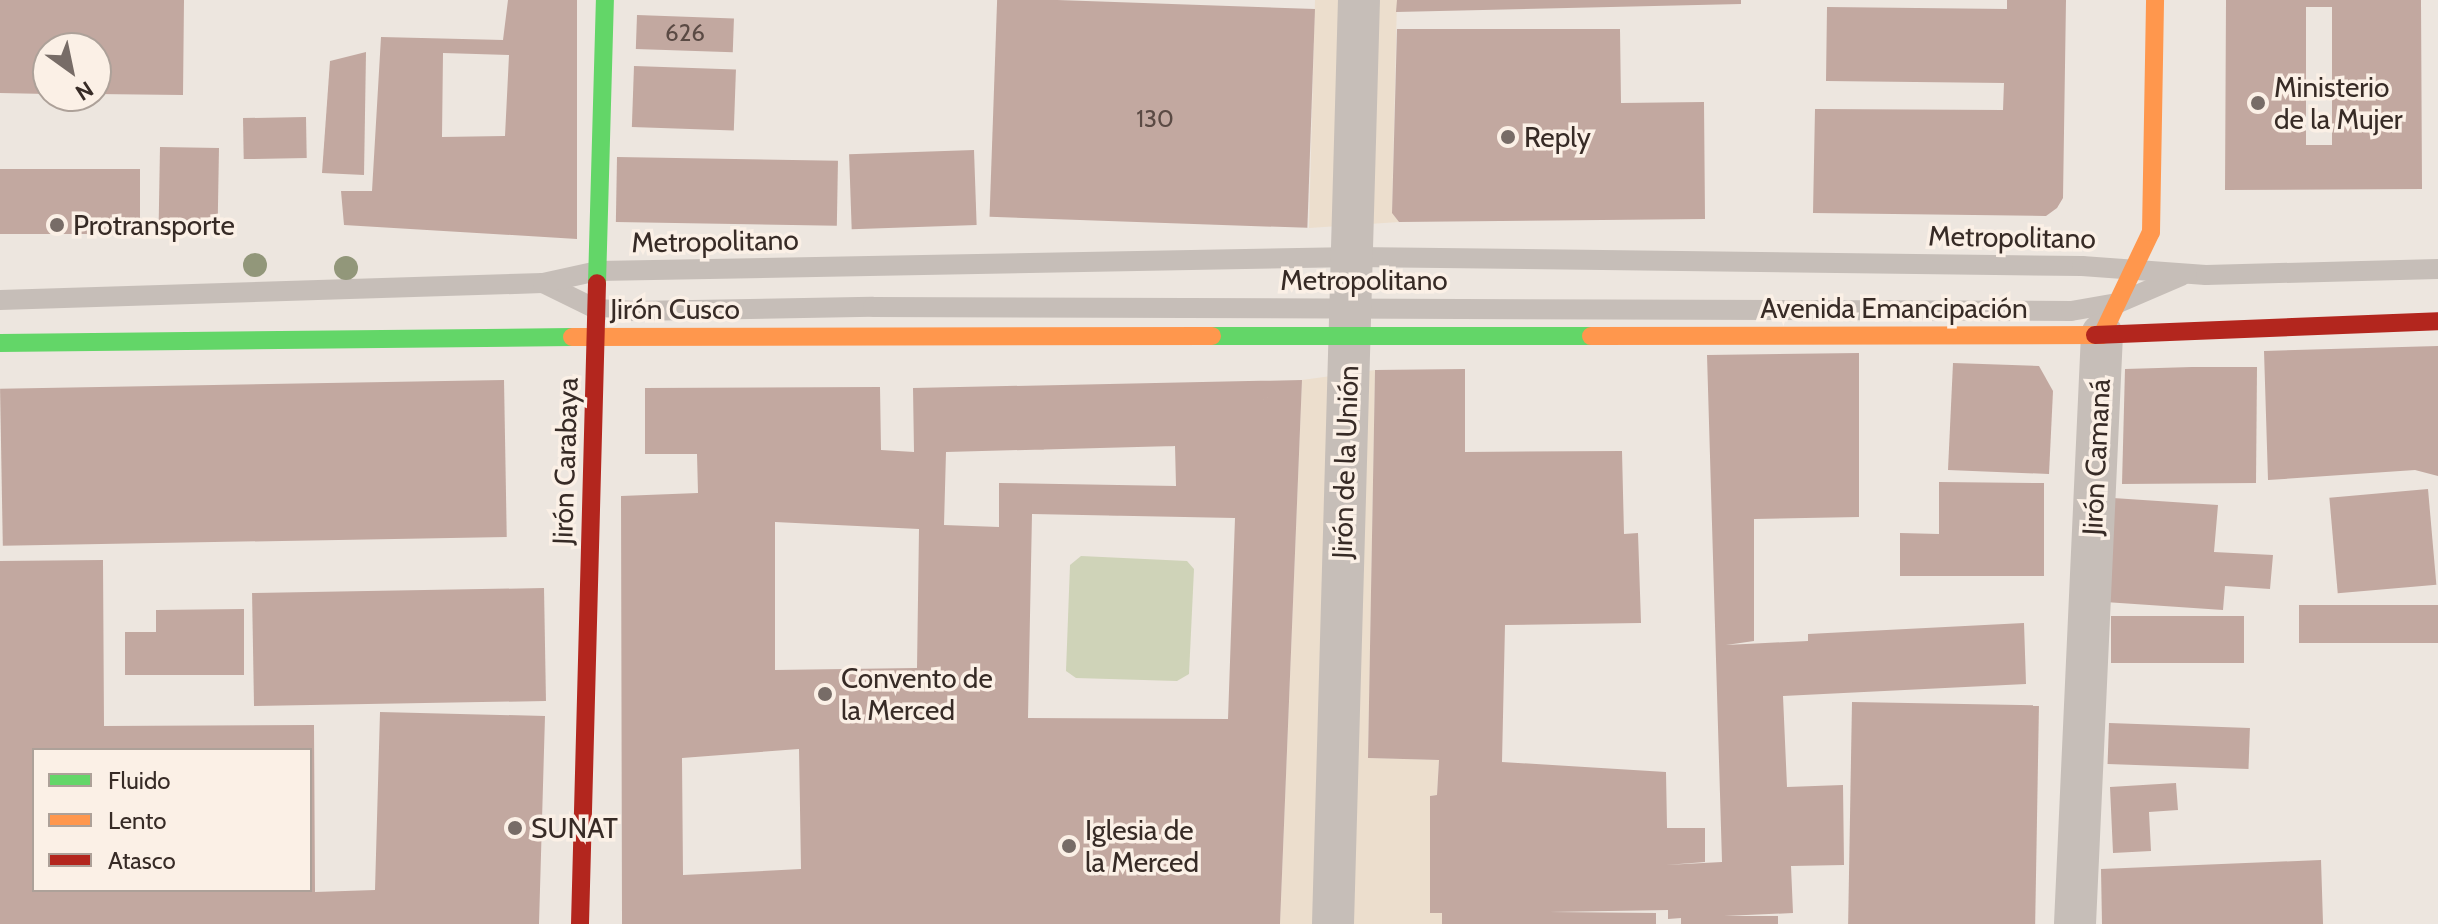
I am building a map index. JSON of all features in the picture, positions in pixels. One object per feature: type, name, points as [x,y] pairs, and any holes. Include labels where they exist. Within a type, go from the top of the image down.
[{"type":"street","name":"Jirón Carabaya","points":[[580,924],[605,0]]},
{"type":"street","name":"Jirón de la Unión","points":[[1333,924],[1350,321],[1355,257],[1359,0]]},
{"type":"street","name":"Jirón Camaná","points":[[2075,924],[2110,319],[2151,232],[2155,0]]},
{"type":"street","name":"Avenida Emancipación","points":[[1350,321],[2438,321]]},
{"type":"street","name":"Jirón Cusco","points":[[0,343],[596,337],[1350,321]]},
{"type":"lane","name":"Metropolitano","points":[[0,300],[543,283],[598,271],[1355,257],[2135,269],[2184,274],[2438,269]]},
{"type":"lane","name":"Metropolitano","points":[[543,283],[596,309],[1350,321],[2071,311],[2110,319],[2184,274]]},
{"type":"green space","points":[[1081,556],[1187,561],[1194,569],[1189,674],[1177,681],[1076,678],[1066,671],[1070,565]]},
{"type":"shaded area","points":[[1315,0],[1397,0],[1392,212],[1399,222],[1309,228]]},
{"type":"shaded area","points":[[1375,370],[1368,758],[1439,760],[1437,795],[1430,796],[1430,912],[1442,913],[1442,924],[1280,924],[1302,380]]},
{"type":"building","points":[[0,0],[184,0],[183,95],[112,94],[112,32],[32,32],[32,94],[0,93]]},
{"type":"building","points":[[508,0],[577,0],[577,239],[344,225],[341,191],[372,191],[381,37],[503,40]],"holes":[[[443,53],[509,55],[505,136],[442,137]]]},
{"type":"building","points":[[997,0],[1315,9],[1307,228],[990,217]]},
{"type":"building","points":[[1397,0],[1741,0],[1741,4],[1396,12]]},
{"type":"building","points":[[2007,0],[2066,0],[2063,198],[2057,208],[2046,216],[1813,213],[1815,109],[2003,110],[2004,83],[1826,81],[1827,7],[2007,9]]},
{"type":"building","points":[[2226,0],[2421,0],[2422,189],[2225,190]],"holes":[[[2306,7],[2332,7],[2332,145],[2306,145]]]},
{"type":"building","points":[[637,15],[734,18],[733,52],[636,49]]},
{"type":"building","name":"Reply","points":[[1397,29],[1620,29],[1621,103],[1704,102],[1705,219],[1399,222],[1392,213]]},
{"type":"building","points":[[366,52],[364,175],[322,173],[330,61]]},
{"type":"building","points":[[634,66],[736,70],[734,131],[632,127]]},
{"type":"building","points":[[306,117],[307,158],[244,159],[243,118]]},
{"type":"building","points":[[160,147],[219,148],[218,224],[159,223]]},
{"type":"building","points":[[974,150],[977,225],[852,229],[849,154]]},
{"type":"building","points":[[617,157],[838,161],[837,226],[616,222]]},
{"type":"building","points":[[0,169],[140,169],[140,234],[0,234]]},
{"type":"building","points":[[2438,346],[2438,476],[2415,470],[2268,480],[2264,351]]},
{"type":"building","points":[[1859,353],[1859,517],[1754,519],[1754,641],[1726,645],[1808,641],[1808,634],[2024,623],[2026,684],[1783,696],[1787,787],[1843,785],[1844,865],[1791,866],[1793,913],[1724,916],[1778,916],[1778,924],[1681,924],[1681,918],[1668,919],[1668,910],[1549,912],[1656,913],[1656,924],[1442,924],[1442,913],[1430,913],[1430,796],[1437,795],[1439,760],[1368,758],[1375,370],[1465,369],[1465,452],[1622,451],[1624,534],[1638,533],[1641,623],[1505,625],[1502,762],[1666,772],[1667,828],[1705,828],[1705,862],[1666,865],[1722,862],[1707,355]]},
{"type":"building","points":[[1953,363],[2039,366],[2053,391],[2049,474],[1948,470]]},
{"type":"building","points":[[2257,367],[2256,483],[2122,484],[2125,369]]},
{"type":"building","points":[[504,380],[507,537],[3,546],[0,389]]},
{"type":"building","points":[[1302,380],[1280,924],[622,924],[621,496],[698,493],[697,454],[645,454],[645,388],[880,387],[881,450],[914,452],[913,388]],"holes":[[[1175,446],[1176,486],[999,483],[999,527],[944,525],[946,452]],[[1032,514],[1235,518],[1228,719],[1028,718]],[[775,522],[919,529],[917,668],[775,670]],[[799,749],[801,869],[683,875],[682,758]]]},
{"type":"building","points":[[1939,482],[2044,483],[2044,576],[1900,576],[1900,533],[1939,534]]},
{"type":"building","points":[[2428,489],[2436,585],[2338,593],[2329,498]]},
{"type":"building","points":[[2113,498],[2218,505],[2214,552],[2273,555],[2270,589],[2225,586],[2223,610],[2105,602]]},
{"type":"building","points":[[103,560],[104,726],[314,725],[315,892],[375,890],[380,712],[545,716],[539,924],[0,924],[0,561]]},
{"type":"building","points":[[544,588],[546,701],[254,706],[252,593]]},
{"type":"building","points":[[2299,605],[2438,605],[2438,643],[2299,643]]},
{"type":"building","points":[[244,609],[244,675],[125,675],[125,632],[156,632],[156,610]]},
{"type":"building","points":[[2111,616],[2244,616],[2244,663],[2111,663]]},
{"type":"building","points":[[1852,702],[2039,705],[2035,924],[1848,924]]},
{"type":"building","points":[[2109,723],[2250,728],[2248,769],[2108,764]]},
{"type":"building","points":[[2176,783],[2178,810],[2149,812],[2151,851],[2113,853],[2110,787]]},
{"type":"building","points":[[2321,860],[2323,924],[2102,924],[2101,869]]},
{"type":"traffic: fast","points":[[597,283],[605,0]]},
{"type":"traffic: fast","points":[[1212,336],[1591,336]]},
{"type":"traffic: fast","points":[[0,343],[572,337]]},
{"type":"traffic: slow","points":[[2102,335],[2151,232],[2155,0]]},
{"type":"traffic: slow","points":[[1591,336],[2095,335]]},
{"type":"traffic: slow","points":[[572,337],[1212,336]]},
{"type":"traffic: jam","points":[[580,924],[597,283]]},
{"type":"traffic: jam","points":[[2095,335],[2438,321]]},
{"type":"place","name":"Ministerio de la Mujer","points":[[2258,103]]},
{"type":"place","name":"Reply","points":[[1508,137]]},
{"type":"place","name":"Protransporte","points":[[57,225]]},
{"type":"place","name":"Convento de la Merced","points":[[825,694]]},
{"type":"place","name":"SUNAT","points":[[515,828]]},
{"type":"place","name":"Iglesia de la Merced","points":[[1069,846]]}]
